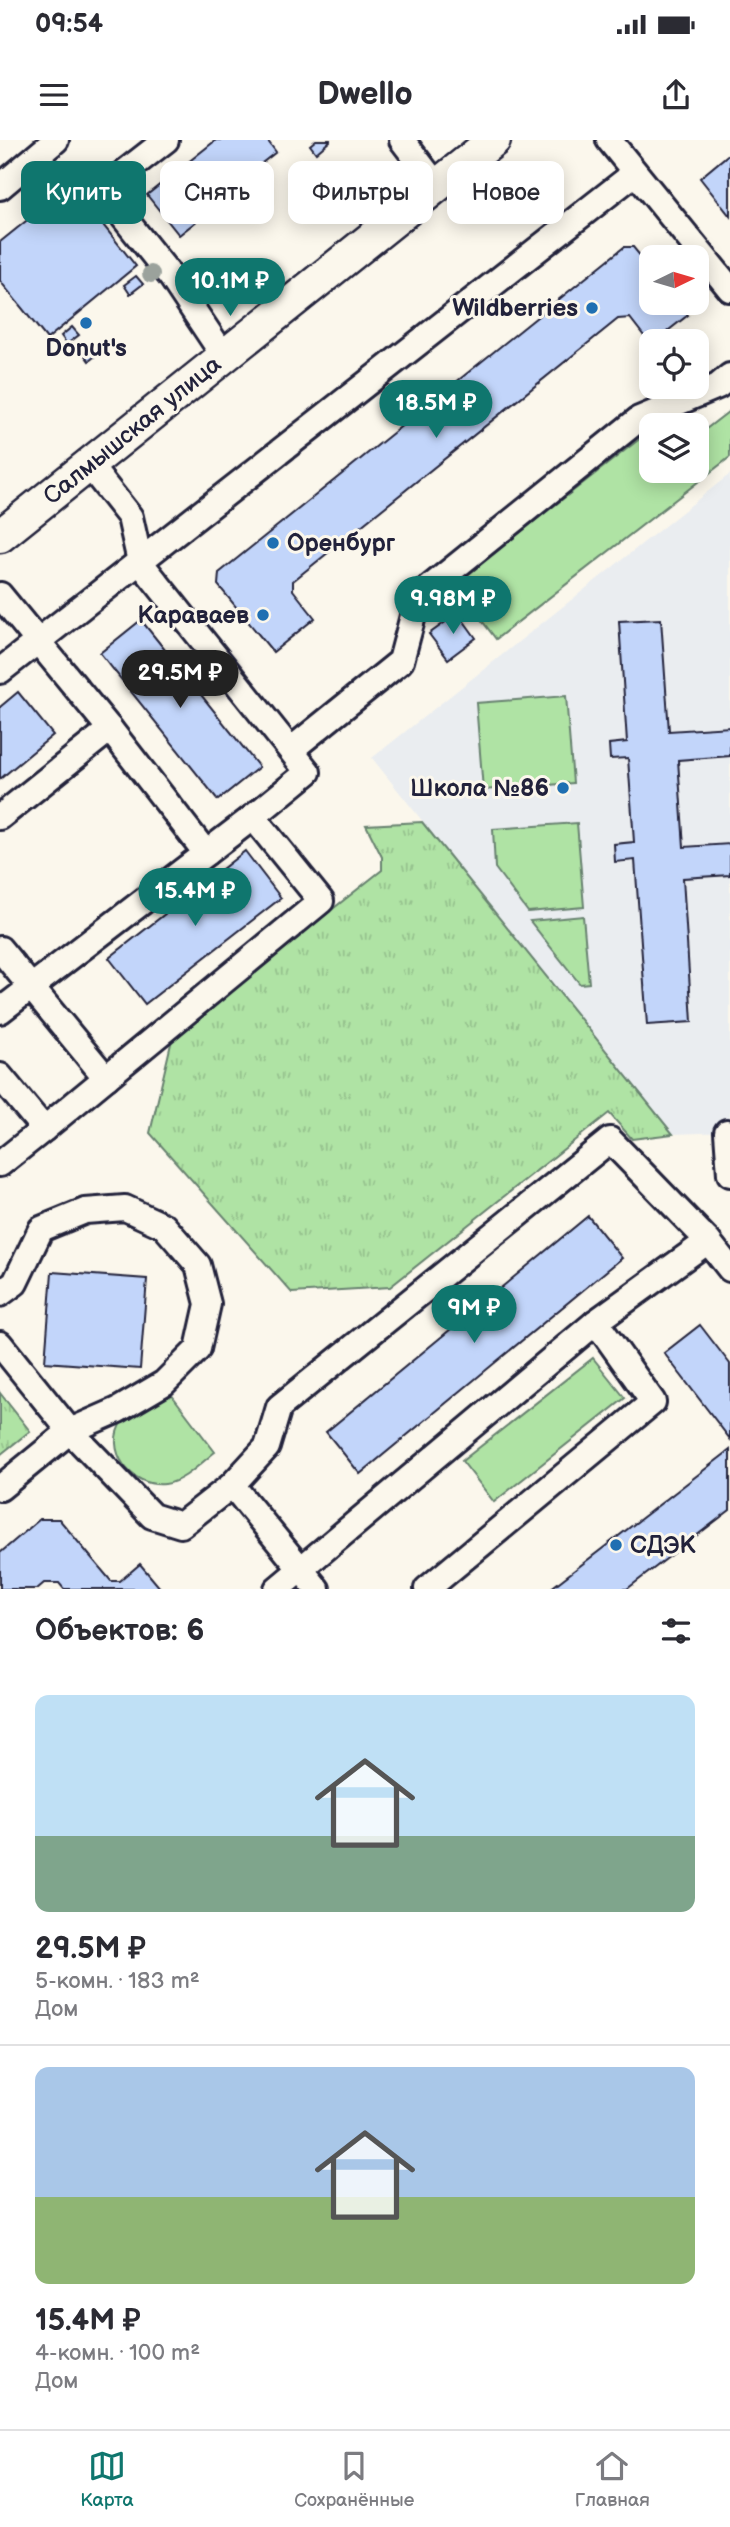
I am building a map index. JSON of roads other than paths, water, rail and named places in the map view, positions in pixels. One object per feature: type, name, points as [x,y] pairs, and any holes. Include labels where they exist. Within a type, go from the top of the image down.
[{"type":"main road","name":"Салмышская улица","points":[[0,536],[494,140]]},
{"type":"lane","points":[[0,187],[56,140]]},
{"type":"lane","points":[[138,161],[166,140]]},
{"type":"lane","points":[[402,140],[437,186]]},
{"type":"lane","points":[[609,140],[730,289]]},
{"type":"lane","points":[[0,671],[635,173]]},
{"type":"lane","points":[[129,224],[172,278],[224,356]]},
{"type":"lane","points":[[292,749],[401,661],[418,597],[639,419],[726,388]]},
{"type":"lane","points":[[0,1011],[309,772],[140,562],[130,517],[89,465]]},
{"type":"lane","points":[[0,595],[110,729],[206,853]]},
{"type":"lane","points":[[0,817],[110,729]]},
{"type":"lane","points":[[0,1164],[321,901],[253,817]]},
{"type":"lane","points":[[0,949],[106,1078]]},
{"type":"lane","points":[[0,1076],[44,1129]]},
{"type":"lane","points":[[727,1132],[730,1174]]},
{"type":"lane","points":[[0,1344],[70,1431],[152,1516],[181,1525],[232,1485],[267,1447],[279,1407],[610,1140],[708,1241],[730,1269]]},
{"type":"lane","points":[[0,1294],[15,1283],[41,1229],[85,1211],[125,1208],[164,1226],[198,1265],[208,1304],[198,1349],[164,1383],[118,1410],[70,1431],[0,1488]]},
{"type":"lane","points":[[277,1589],[596,1322],[708,1241]]},
{"type":"lane","points":[[427,1589],[653,1402],[596,1322]]},
{"type":"lane","points":[[232,1485],[317,1589]]},
{"type":"place","name":"Wildberries","points":[[592,308]]},
{"type":"place","name":"Donut's","points":[[86,323]]},
{"type":"place","name":"Оренбург","points":[[273,543]]},
{"type":"place","name":"Караваев","points":[[263,615]]},
{"type":"place","name":"Школа №86","points":[[563,788]]},
{"type":"place","name":"СДЭК","points":[[616,1545]]}]
